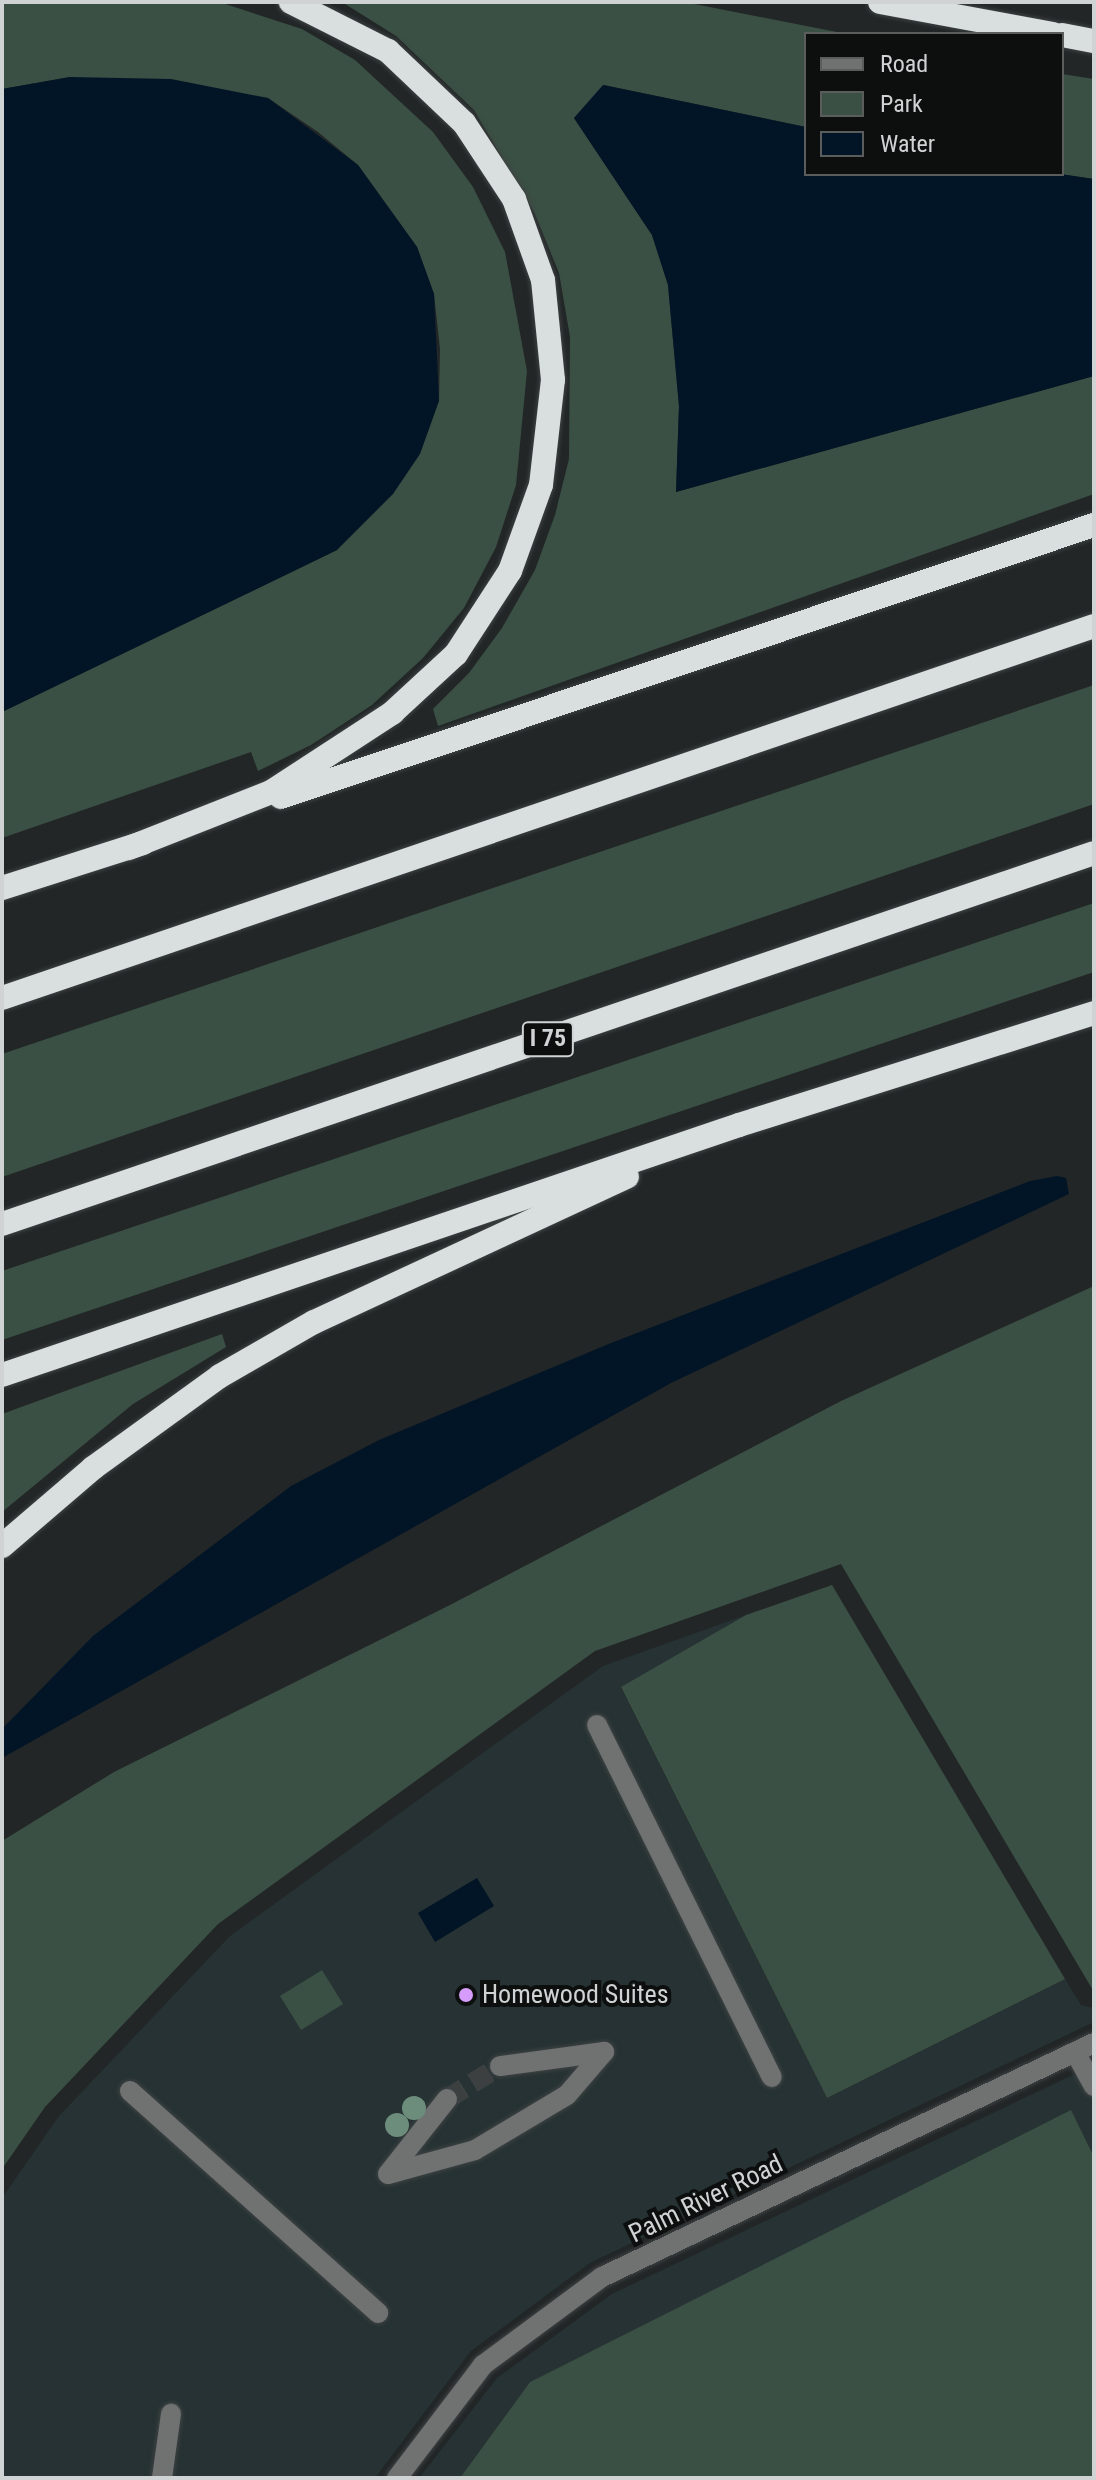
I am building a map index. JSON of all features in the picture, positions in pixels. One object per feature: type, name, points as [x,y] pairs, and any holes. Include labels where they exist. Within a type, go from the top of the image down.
[{"type":"highway","points":[[129,848],[271,792],[392,713],[456,654],[510,571],[541,485],[553,380],[543,280],[514,199],[464,123],[388,51],[291,2]]},
{"type":"highway","points":[[880,2],[1042,32]]},
{"type":"highway","points":[[1064,35],[1094,41]]},
{"type":"highway","points":[[2,888],[1094,525]]},
{"type":"highway","points":[[2,998],[1094,626]]},
{"type":"highway","name":"I 75","points":[[2,1224],[1094,853]]},
{"type":"highway","points":[[2,1375],[739,1125],[1094,1013]]},
{"type":"highway","points":[[2,1546],[93,1468],[220,1376],[314,1322],[739,1125]]},
{"type":"street","points":[[597,1725],[772,2077]]},
{"type":"street","points":[[1085,2047],[1094,2086]]},
{"type":"street","name":"Palm River Road","points":[[397,2478],[483,2365],[602,2277],[1085,2047]]},
{"type":"street","points":[[447,2099],[388,2174],[475,2150],[567,2095],[604,2052],[500,2066]]},
{"type":"street","points":[[130,2091],[378,2313]]},
{"type":"street","points":[[162,2478],[171,2414]]},
{"type":"shaded area","points":[[746,1615],[621,1688],[827,2098],[1065,1979],[1081,2005],[1094,2008],[1094,2022],[590,2263],[471,2351],[375,2478],[2,2478],[2,2198],[59,2116],[230,1936],[603,1666]]},
{"type":"shaded area","points":[[1094,2065],[1094,2157],[1071,2111],[530,2382],[460,2478],[419,2478],[497,2378],[612,2294]]},
{"type":"green space","points":[[2,2],[219,2],[302,29],[355,60],[433,132],[473,187],[505,252],[527,371],[516,485],[496,547],[464,608],[423,658],[372,705],[311,745],[258,771],[251,752],[2,838],[2,712],[337,550],[439,401],[440,349],[434,294],[417,247],[358,165],[318,132],[268,98],[70,77],[2,89]]},
{"type":"green space","points":[[342,2],[684,2],[837,32],[804,32],[804,127],[604,85],[574,118],[652,235],[668,285],[679,406],[676,492],[1094,376],[1094,494],[438,726],[433,709],[469,673],[502,628],[535,570],[555,515],[569,459],[570,337],[559,273],[534,212],[474,110],[396,36]]},
{"type":"green space","points":[[1064,74],[1094,79],[1094,179],[1064,175]]},
{"type":"green space","points":[[1094,685],[1094,804],[2,1177],[2,1054]]},
{"type":"green space","points":[[1094,903],[1094,972],[2,1340],[2,1271]]},
{"type":"green space","points":[[1094,1286],[1094,1992],[841,1564],[595,1651],[218,1924],[45,2107],[2,2169],[2,1841],[114,1772],[448,1606],[841,1401]]},
{"type":"green space","points":[[222,1334],[226,1347],[133,1404],[2,1512],[2,1414]]},
{"type":"green space","points":[[832,1585],[1065,1979],[827,2098],[621,1687],[746,1615]]},
{"type":"green space","points":[[322,1970],[343,2004],[301,2030],[280,1996]]},
{"type":"green space","points":[[1071,2110],[1094,2157],[1094,2478],[460,2478],[530,2382]]},
{"type":"water","points":[[70,77],[171,79],[268,98],[358,165],[417,247],[434,294],[439,401],[420,454],[393,494],[337,550],[2,712],[2,89]]},
{"type":"water","points":[[603,85],[804,127],[804,176],[1064,175],[1094,179],[1094,376],[676,492],[679,406],[668,285],[652,235],[574,118]]},
{"type":"water","points":[[1057,1176],[1066,1178],[1069,1194],[671,1383],[2,1758],[2,1729],[93,1636],[291,1486],[379,1440],[611,1343],[1030,1181]]},
{"type":"water","points":[[477,1878],[494,1906],[435,1942],[418,1913]]},
{"type":"tunnel","points":[[447,2099],[500,2066]]},
{"type":"place","name":"Homewood Suites","points":[[466,1995]]}]
